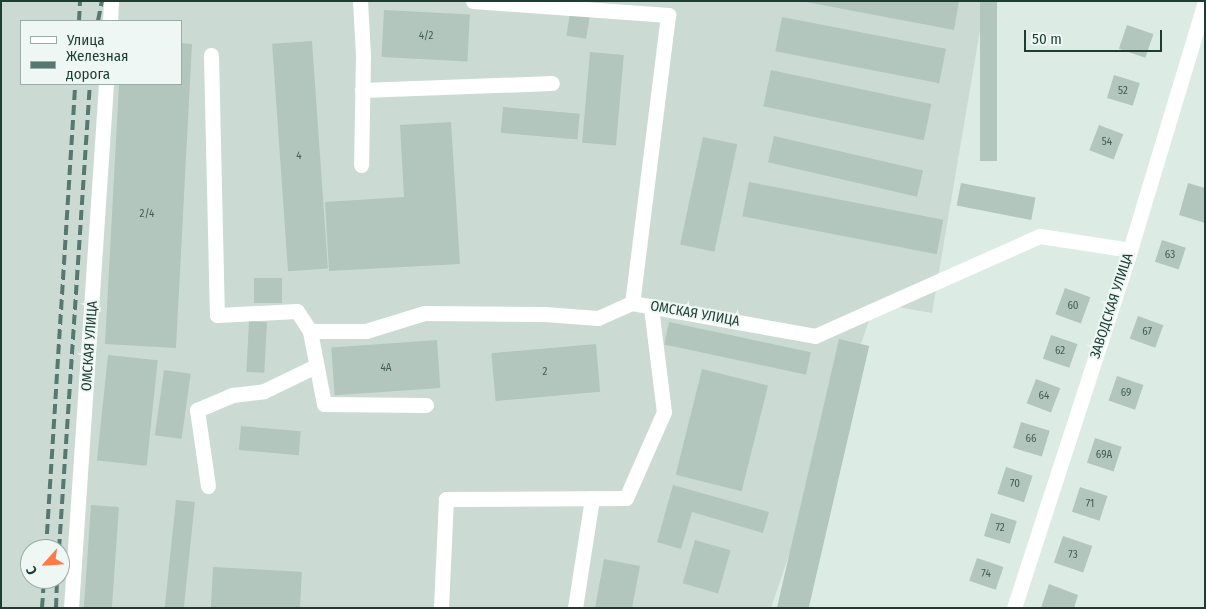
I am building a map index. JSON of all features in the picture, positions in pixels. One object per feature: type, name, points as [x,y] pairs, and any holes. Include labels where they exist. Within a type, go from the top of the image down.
[{"type":"street","points":[[110,20],[111,1]]},
{"type":"street","points":[[360,1],[361,165]]},
{"type":"street","name":"ОМСКАЯ УЛИЦА","points":[[473,1],[668,8],[632,303],[815,336],[1040,236],[1130,250]]},
{"type":"street","name":"ЗАВОДСКАЯ УЛИЦА","points":[[1014,608],[1130,250],[1205,2]]},
{"type":"street","points":[[211,55],[217,315],[297,311],[310,331],[324,404],[426,405]]},
{"type":"street","points":[[362,90],[552,83]]},
{"type":"street","name":"ОМСКАЯ УЛИЦА","points":[[71,608],[106,85]]},
{"type":"street","points":[[310,331],[366,331],[424,314],[544,314],[598,318],[632,303]]},
{"type":"street","points":[[442,608],[446,499],[626,498],[664,412],[651,306]]},
{"type":"street","points":[[208,486],[197,410],[233,395],[264,391],[316,366]]},
{"type":"street","points":[[575,608],[592,498]]},
{"type":"shaded area","points":[[1,1],[985,1],[932,313],[875,303],[771,608],[1,608]]},
{"type":"building","points":[[801,1],[959,1],[954,30]]},
{"type":"building","points":[[980,1],[997,1],[997,161],[980,161]]},
{"type":"building","points":[[384,10],[470,15],[467,61],[382,57]]},
{"type":"building","points":[[570,13],[590,16],[586,39],[566,36]]},
{"type":"building","points":[[782,17],[946,49],[939,83],[775,51]]},
{"type":"building","points":[[1127,25],[1153,34],[1145,58],[1119,49]]},
{"type":"building","points":[[312,41],[328,268],[288,271],[272,44]]},
{"type":"building","points":[[182,43],[192,44],[176,348],[105,344],[119,85],[182,85]]},
{"type":"building","points":[[590,52],[624,55],[616,146],[582,143]]},
{"type":"building","points":[[771,70],[931,104],[924,140],[763,106]]},
{"type":"building","points":[[1114,75],[1140,83],[1133,106],[1107,98]]},
{"type":"building","points":[[503,107],[580,114],[577,140],[501,133]]},
{"type":"building","points":[[451,122],[460,264],[329,271],[325,202],[404,197],[400,125]]},
{"type":"building","points":[[1099,125],[1123,134],[1114,160],[1089,150]]},
{"type":"building","points":[[774,136],[923,170],[917,197],[768,162]]},
{"type":"building","points":[[703,137],[737,144],[714,252],[680,245]]},
{"type":"building","points":[[749,182],[943,220],[937,254],[742,216]]},
{"type":"building","points":[[961,183],[1036,198],[1031,220],[957,206]]},
{"type":"building","points":[[1188,183],[1205,188],[1205,223],[1179,215]]},
{"type":"building","points":[[1162,240],[1186,248],[1179,270],[1155,262]]},
{"type":"building","points":[[254,278],[282,278],[282,303],[254,303]]},
{"type":"building","points":[[1065,288],[1090,297],[1081,324],[1055,314]]},
{"type":"building","points":[[1138,316],[1163,325],[1155,348],[1130,339]]},
{"type":"building","points":[[249,321],[267,322],[264,373],[246,372]]},
{"type":"building","points":[[669,322],[811,352],[806,375],[664,344]]},
{"type":"building","points":[[1051,335],[1077,344],[1069,368],[1043,359]]},
{"type":"building","points":[[839,339],[869,346],[809,608],[777,608]]},
{"type":"building","points":[[437,340],[440,388],[335,395],[331,347]]},
{"type":"building","points":[[596,344],[600,392],[496,401],[491,353]]},
{"type":"building","points":[[108,355],[158,360],[147,466],[97,460]]},
{"type":"building","points":[[702,369],[768,385],[742,491],[676,475]]},
{"type":"building","points":[[164,370],[191,374],[182,439],[155,435]]},
{"type":"building","points":[[1117,376],[1143,385],[1135,410],[1109,401]]},
{"type":"building","points":[[1036,379],[1060,388],[1051,413],[1027,403]]},
{"type":"building","points":[[1021,422],[1050,431],[1042,457],[1013,448]]},
{"type":"building","points":[[241,426],[301,431],[299,455],[239,450]]},
{"type":"building","points":[[1095,438],[1122,447],[1114,471],[1087,463]]},
{"type":"building","points":[[1006,467],[1033,476],[1024,502],[997,494]]},
{"type":"building","points":[[673,485],[769,512],[763,533],[692,512],[681,549],[657,542]]},
{"type":"building","points":[[1080,487],[1108,496],[1100,521],[1072,512]]},
{"type":"building","points":[[176,500],[195,502],[184,608],[165,607]]},
{"type":"building","points":[[91,505],[119,507],[112,608],[84,608]]},
{"type":"building","points":[[991,513],[1017,521],[1010,544],[984,536]]},
{"type":"building","points":[[1063,536],[1092,546],[1083,573],[1054,562]]},
{"type":"building","points":[[695,540],[731,550],[718,593],[683,583]]},
{"type":"building","points":[[977,558],[1003,567],[996,590],[969,581]]},
{"type":"building","points":[[604,559],[640,566],[632,608],[595,608]]},
{"type":"building","points":[[213,567],[302,572],[300,608],[211,608]]},
{"type":"building","points":[[1049,584],[1078,595],[1074,608],[1041,608]]},
{"type":"railway","points":[[79,20],[80,1]]},
{"type":"railway","points":[[98,20],[102,1]]},
{"type":"railway","points":[[47,539],[75,85]]},
{"type":"railway","points":[[60,539],[90,85]]},
{"type":"railway","points":[[42,608],[43,589]]},
{"type":"railway","points":[[56,608],[57,589]]}]
